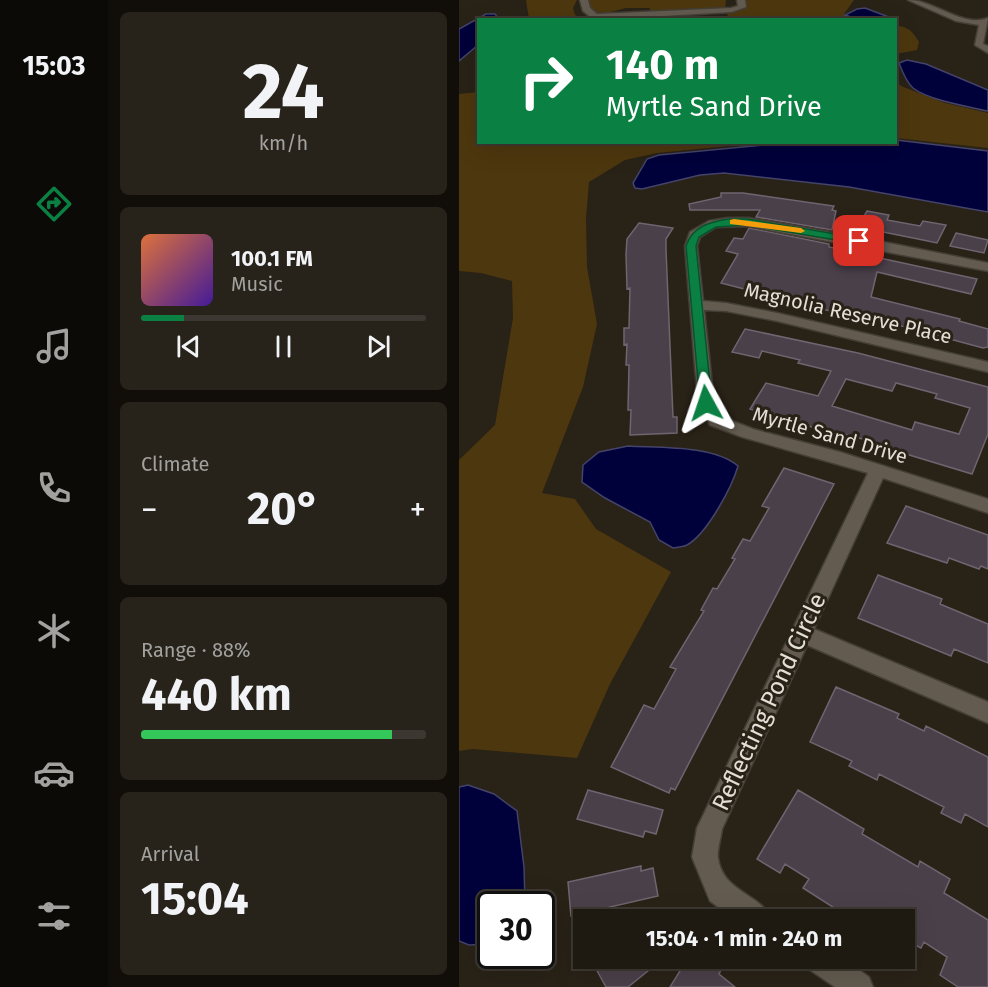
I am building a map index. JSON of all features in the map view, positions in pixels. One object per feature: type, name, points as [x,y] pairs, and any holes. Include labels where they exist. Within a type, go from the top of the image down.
[{"type":"street","points":[[583,0],[587,9],[598,18],[699,16],[742,7],[741,0]]},
{"type":"street","points":[[912,0],[959,19],[985,22],[979,45],[988,50]]},
{"type":"street","name":"Myrtle Sand Drive","points":[[988,267],[785,228],[728,222],[713,224],[694,235],[691,246],[706,403],[716,421],[748,433],[879,470],[988,506]]},
{"type":"street","name":"Magnolia Reserve Place","points":[[697,305],[726,307],[777,317],[988,367]]},
{"type":"street","name":"Reflecting Pond Circle","points":[[743,909],[719,892],[705,857],[710,828],[879,470]]},
{"type":"street","points":[[802,633],[988,713]]},
{"type":"street","points":[[833,969],[859,987]]},
{"type":"shaded area","points":[[526,0],[577,0],[573,8],[575,15],[581,18],[529,18]]},
{"type":"shaded area","points":[[588,0],[726,0],[725,9],[649,13],[650,8],[626,8],[598,15],[591,9]]},
{"type":"shaded area","points":[[745,0],[854,0],[844,14],[854,18],[725,18],[728,15],[726,12],[746,7]]},
{"type":"shaded area","points":[[865,8],[891,18],[854,18],[845,15]]},
{"type":"shaded area","points":[[486,14],[495,14],[498,18],[479,18]]},
{"type":"shaded area","points":[[477,19],[477,46],[459,61],[459,29]]},
{"type":"shaded area","points":[[897,26],[907,28],[912,33],[919,42],[917,50],[897,54]]},
{"type":"shaded area","points":[[907,60],[926,64],[988,90],[988,111],[928,96],[913,88],[906,80],[899,63]]},
{"type":"shaded area","points":[[897,81],[901,86],[945,103],[988,113],[988,148],[897,138]]},
{"type":"shaded area","points":[[477,92],[477,144],[749,144],[657,153],[625,160],[589,182],[586,218],[587,267],[597,324],[583,387],[542,493],[575,499],[596,529],[671,572],[610,684],[577,758],[473,749],[459,751],[459,460],[495,425],[513,318],[512,281],[481,273],[459,271],[459,94]]},
{"type":"shaded area","points":[[897,140],[988,151],[988,212],[849,187],[724,173],[700,175],[642,189],[635,188],[633,183],[647,159],[659,155],[774,144],[897,144]]},
{"type":"shaded area","points":[[628,446],[700,451],[715,454],[738,466],[718,509],[703,531],[687,545],[673,548],[659,540],[650,522],[605,498],[582,482],[583,465],[599,452]]},
{"type":"shaded area","points":[[468,785],[494,794],[517,811],[524,867],[525,891],[477,891],[477,945],[469,945],[459,941],[459,787]]},
{"type":"building","points":[[721,193],[743,193],[834,206],[832,210],[836,211],[832,230],[756,217],[760,210],[690,210],[689,204],[721,197]]},
{"type":"building","points":[[867,211],[889,215],[887,220],[920,226],[923,221],[946,225],[937,243],[858,227]]},
{"type":"building","points":[[639,223],[673,228],[666,239],[666,250],[673,417],[677,417],[677,433],[630,435],[629,365],[626,365],[627,344],[624,345],[624,328],[629,328],[630,288],[627,289],[626,254],[627,239]]},
{"type":"building","points":[[749,228],[829,244],[829,247],[977,279],[971,294],[877,272],[871,297],[960,319],[959,321],[988,329],[988,347],[983,348],[883,321],[758,297],[760,295],[755,294],[756,292],[721,283],[738,254],[726,251],[734,238],[743,239]]},
{"type":"building","points":[[956,233],[988,240],[984,253],[950,246]]},
{"type":"building","points":[[745,329],[858,353],[988,387],[988,434],[972,474],[873,444],[874,442],[844,434],[843,436],[750,409],[766,383],[818,396],[831,371],[798,363],[800,360],[762,351],[759,358],[732,352]],"holes":[[[846,379],[892,391],[896,383],[937,394],[935,398],[970,408],[959,434],[915,422],[912,430],[832,406]]]},
{"type":"building","points":[[784,468],[834,484],[675,790],[671,788],[669,793],[611,767],[644,705],[654,709],[676,669],[670,667],[704,611],[701,610],[713,588],[717,589],[735,559],[732,558],[743,539],[750,541],[769,508],[762,506]]},
{"type":"building","points":[[906,506],[988,535],[988,569],[981,566],[979,569],[949,558],[947,563],[887,543]]},
{"type":"building","points":[[878,575],[942,599],[940,604],[988,624],[988,663],[954,649],[951,656],[858,618]]},
{"type":"building","points":[[836,687],[899,714],[897,718],[924,731],[926,726],[988,757],[988,827],[965,814],[961,823],[941,813],[944,807],[879,774],[877,780],[849,766],[852,761],[810,742]]},
{"type":"building","points":[[588,790],[663,810],[656,834],[645,831],[643,837],[577,819]]},
{"type":"building","points":[[798,790],[864,829],[862,834],[918,867],[920,861],[950,879],[944,893],[988,920],[988,987],[958,987],[940,975],[947,957],[924,942],[921,948],[915,945],[915,909],[836,909],[803,888],[809,879],[785,864],[780,873],[757,859]]},
{"type":"building","points":[[641,866],[641,871],[653,868],[658,896],[601,909],[573,909],[571,916],[568,882]]},
{"type":"building","points":[[596,969],[650,969],[628,987],[606,987]]},
{"type":"building","points":[[681,969],[720,969],[719,974],[735,987],[670,987]]},
{"type":"slow traffic","points":[[734,222],[748,222],[801,231]]},
{"type":"route","points":[[706,403],[691,246],[694,235],[713,224],[748,222],[859,241]]}]
